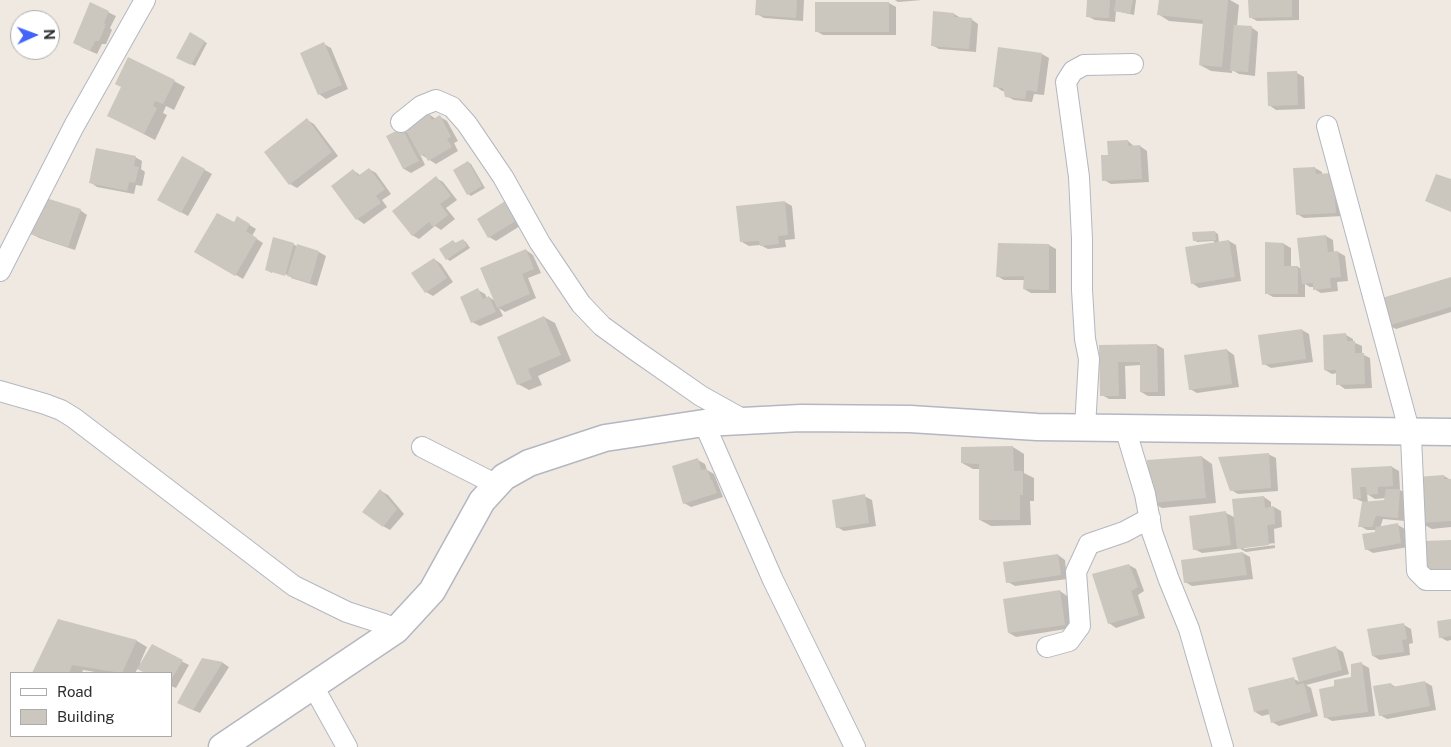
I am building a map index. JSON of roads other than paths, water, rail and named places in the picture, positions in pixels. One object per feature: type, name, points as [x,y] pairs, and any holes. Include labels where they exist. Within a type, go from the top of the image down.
[{"type":"street","points":[[0,271],[74,126],[145,0]]},
{"type":"street","points":[[1086,428],[1089,359],[1085,339],[1082,290],[1079,177],[1066,82],[1073,71],[1084,65],[1133,64]]},
{"type":"street","points":[[401,122],[421,106],[436,100],[452,107],[468,124],[503,177],[540,242],[582,304],[602,326],[700,396],[746,421]]},
{"type":"street","points":[[1326,126],[1411,437],[1417,571],[1426,580],[1451,580]]},
{"type":"street","points":[[0,391],[62,410],[294,586],[347,612],[396,630]]},
{"type":"street","points":[[222,747],[396,630],[432,591],[482,501],[504,477],[529,463],[605,438],[704,423],[801,418],[910,418],[1037,427],[1451,432]]},
{"type":"street","points":[[704,423],[773,580],[853,746]]},
{"type":"street","points":[[1125,428],[1145,494],[1152,532],[1189,629],[1223,747]]},
{"type":"street","points":[[422,447],[497,484]]},
{"type":"street","points":[[1047,647],[1069,641],[1080,626],[1076,572],[1089,544],[1124,532],[1150,518]]},
{"type":"street","points":[[313,686],[347,747]]}]
